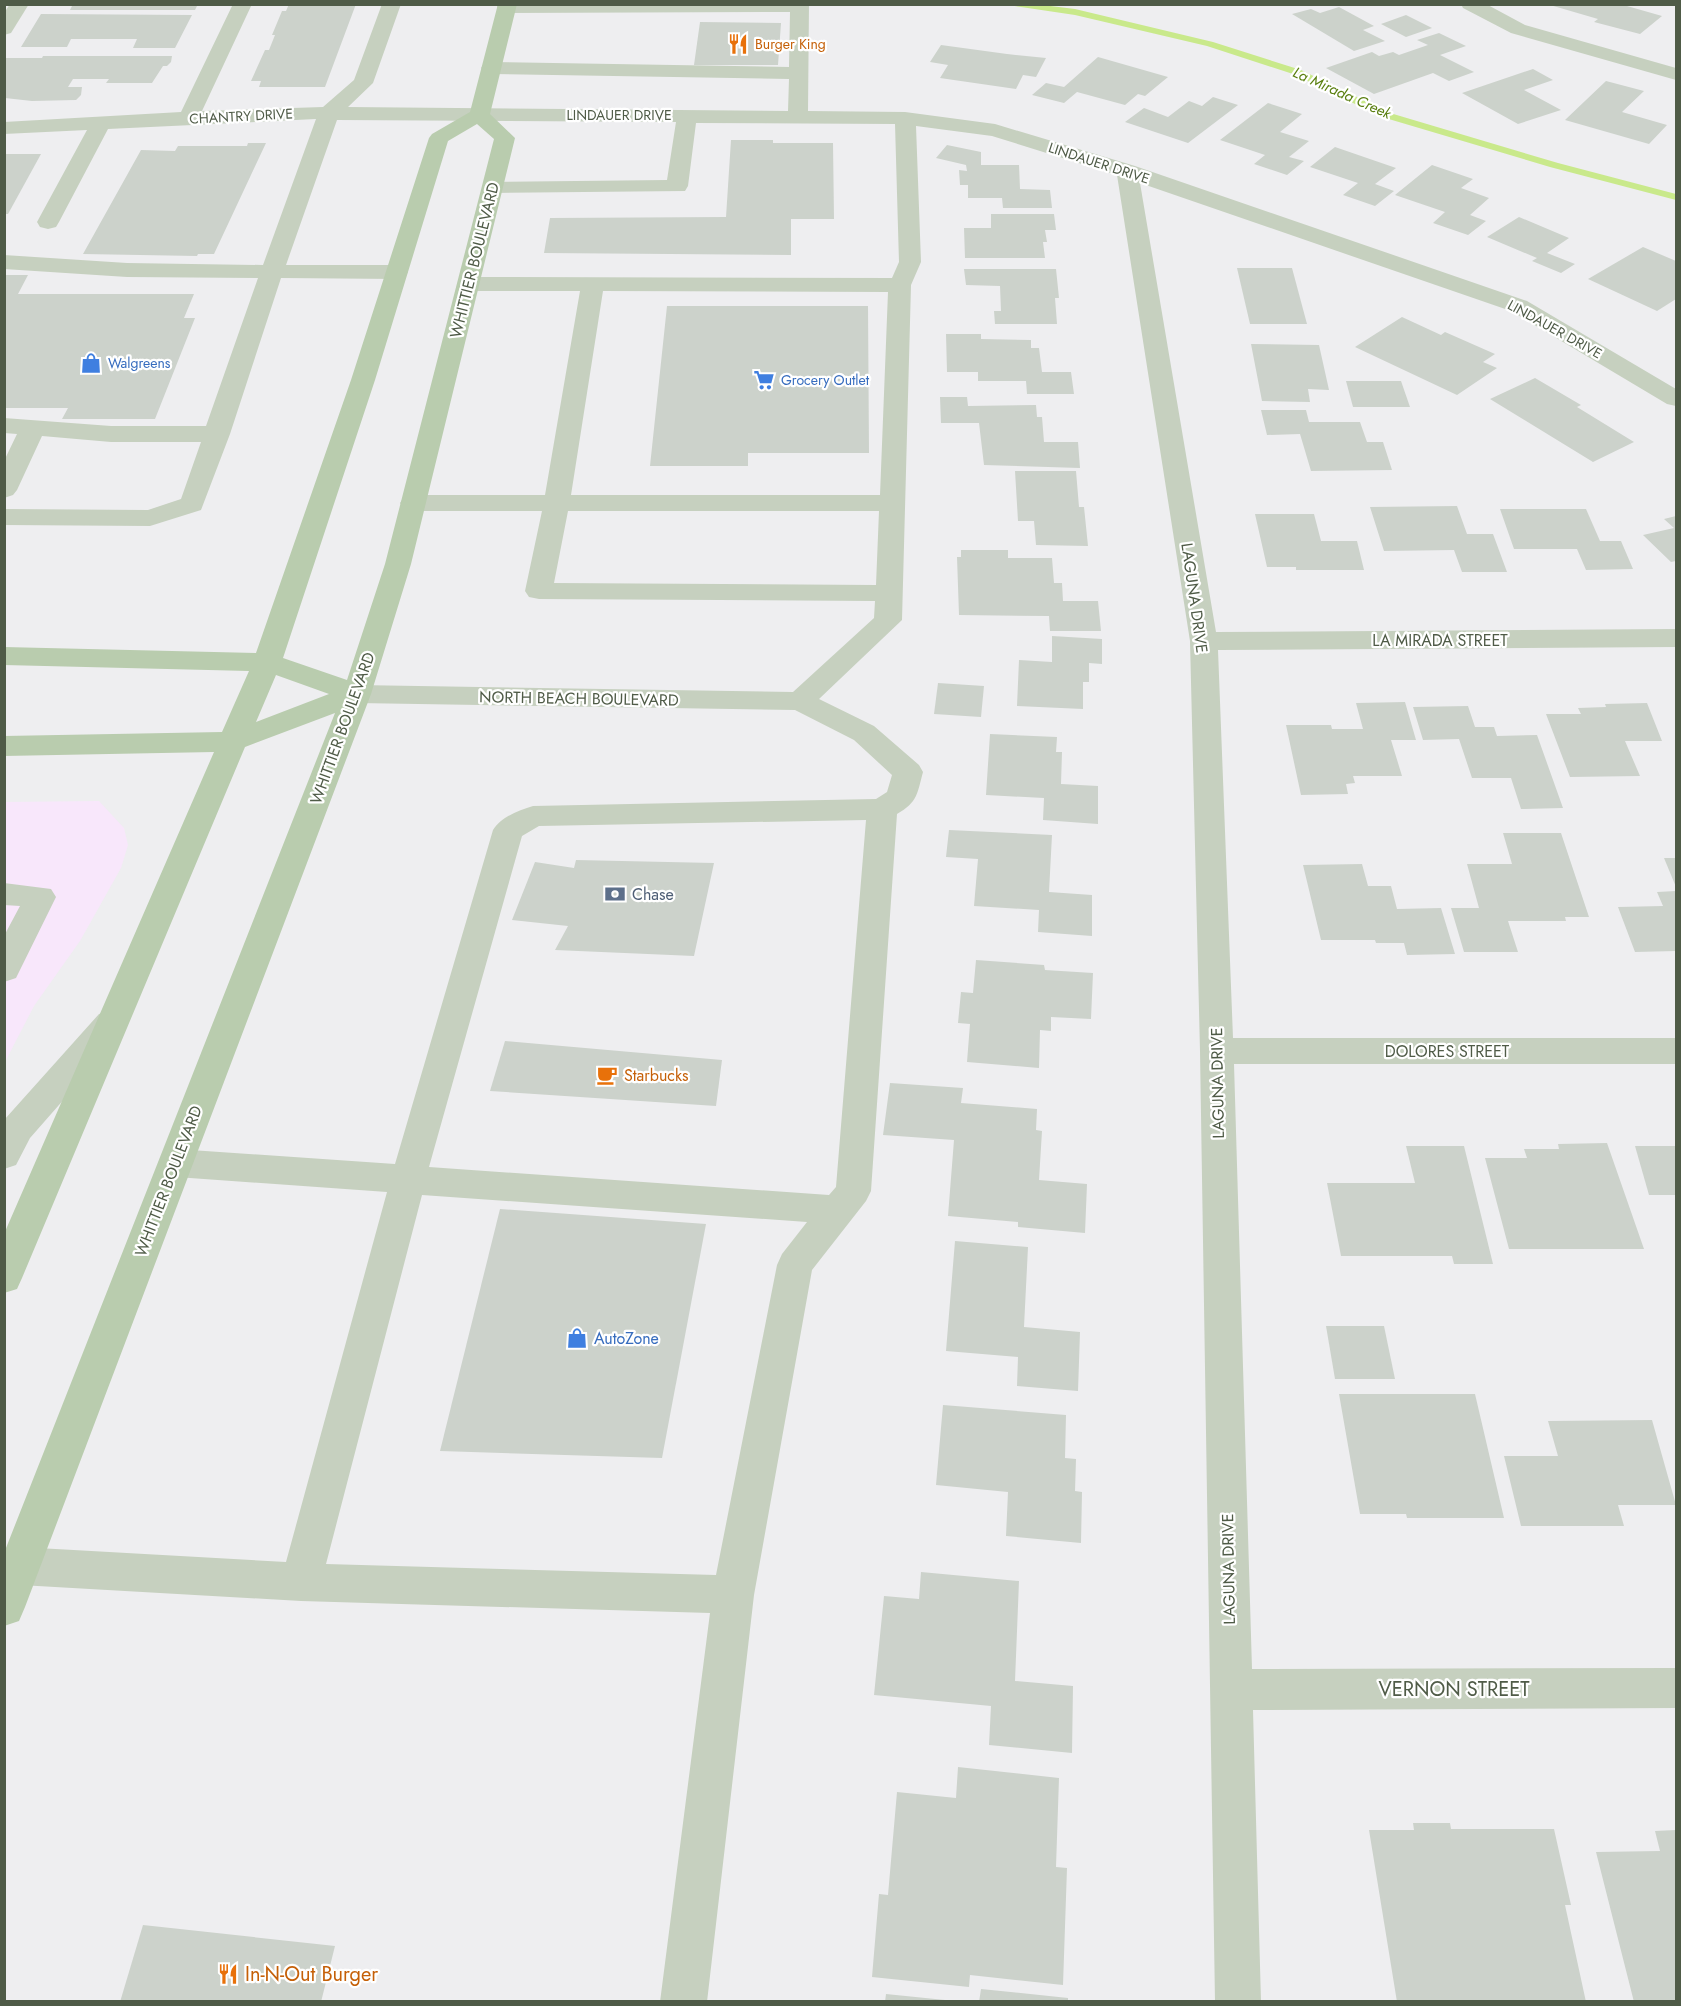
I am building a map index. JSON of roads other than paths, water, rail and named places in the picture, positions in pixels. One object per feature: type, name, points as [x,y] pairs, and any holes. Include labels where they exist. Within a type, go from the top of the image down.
[{"type":"main road","points":[[4,1278],[267,662],[397,272],[439,138],[479,115],[508,6]]},
{"type":"main road","name":"WHITTIER BOULEVARD","points":[[4,1607],[357,694],[398,564],[505,138],[479,115]]},
{"type":"main road","name":"NORTH BEACH BOULEVARD","points":[[4,656],[267,662],[357,694]]},
{"type":"main road","name":"NORTH BEACH BOULEVARD","points":[[4,746],[231,742],[357,694]]},
{"type":"street","points":[[4,29],[20,4]]},
{"type":"street","points":[[188,119],[243,4]]},
{"type":"street","points":[[4,517],[150,518],[192,504],[329,113],[363,83],[392,4]]},
{"type":"street","points":[[1470,4],[1518,28],[1677,74]]},
{"type":"street","points":[[508,6],[800,6],[798,117]]},
{"type":"street","points":[[491,68],[799,73]]},
{"type":"street","name":"CHANTRY DRIVE","points":[[4,128],[286,113],[479,115]]},
{"type":"street","name":"LINDAUER DRIVE","points":[[479,115],[905,118],[995,130],[1127,171],[1519,306],[1677,399]]},
{"type":"street","points":[[493,188],[677,186],[687,116]]},
{"type":"street","points":[[301,1582],[408,1179],[508,830],[533,816],[882,809],[901,798],[908,772],[864,733],[800,701],[888,620],[900,285],[910,262],[905,118]]},
{"type":"street","points":[[48,222],[100,124]]},
{"type":"street","name":"LAGUNA DRIVE","points":[[1127,171],[1204,641],[1217,1051],[1238,2001]]},
{"type":"street","points":[[4,262],[95,269],[397,272]]},
{"type":"street","points":[[469,284],[900,285]]},
{"type":"street","points":[[593,284],[557,504],[539,591],[888,593]]},
{"type":"street","points":[[4,425],[111,434],[217,434]]},
{"type":"street","points":[[4,490],[33,427]]},
{"type":"street","points":[[413,504],[891,504]]},
{"type":"street","name":"LA MIRADA STREET","points":[[1204,641],[1677,638]]},
{"type":"street","name":"NORTH BEACH BOULEVARD","points":[[357,694],[800,701]]},
{"type":"street","points":[[683,2001],[733,1595],[795,1265],[853,1191],[882,809]]},
{"type":"street","points":[[4,894],[40,897],[4,970]]},
{"type":"street","points":[[4,1155],[17,1129],[116,1017]]},
{"type":"street","name":"DOLORES STREET","points":[[1217,1051],[1677,1051]]},
{"type":"street","points":[[176,1163],[837,1210]]},
{"type":"street","points":[[20,1566],[301,1582],[733,1595]]},
{"type":"street","name":"VERNON STREET","points":[[1231,1690],[1677,1688]]},
{"type":"waterway","name":"La Mirada Creek","points":[[1005,4],[1075,12],[1210,44],[1297,72],[1386,115],[1554,165],[1676,197]]},
{"type":"place","name":"Burger King","points":[[738,44]]},
{"type":"place","name":"Walgreens","points":[[91,363]]},
{"type":"place","name":"Grocery Outlet","points":[[764,380]]},
{"type":"place","name":"Chase","points":[[615,894]]},
{"type":"place","name":"Starbucks","points":[[607,1075]]},
{"type":"place","name":"AutoZone","points":[[577,1338]]},
{"type":"place","name":"In-N-Out Burger","points":[[228,1974]]}]
